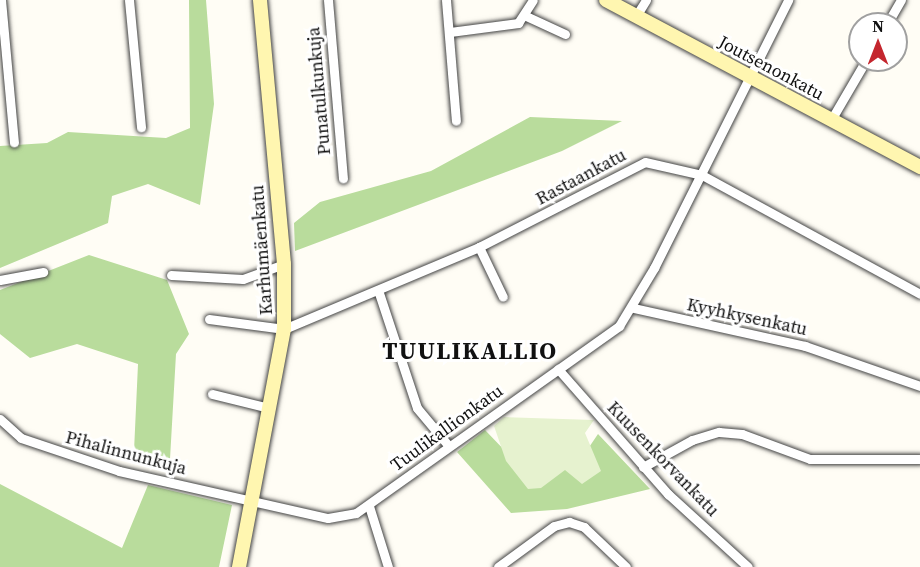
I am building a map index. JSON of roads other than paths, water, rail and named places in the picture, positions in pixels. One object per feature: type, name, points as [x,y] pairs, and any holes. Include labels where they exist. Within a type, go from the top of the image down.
[{"type":"street","points":[[1,0],[14,142]]},
{"type":"street","points":[[129,0],[141,127]]},
{"type":"street","name":"Karhumäenkatu","points":[[239,567],[284,328],[284,264],[260,0]]},
{"type":"street","name":"Punatulkunkuja","points":[[328,0],[343,178]]},
{"type":"street","points":[[446,0],[456,121]]},
{"type":"street","points":[[450,32],[502,28],[526,16],[533,0]]},
{"type":"street","name":"Joutsenonkatu","points":[[606,0],[920,167]]},
{"type":"street","points":[[636,15],[646,0]]},
{"type":"street","name":"Tuulikallionkatu","points":[[252,502],[328,518],[369,506],[448,445],[619,326],[634,308],[702,175],[747,75],[788,0]]},
{"type":"street","points":[[526,16],[565,34]]},
{"type":"street","points":[[831,120],[859,72]]},
{"type":"street","name":"Rastaankatu","points":[[284,328],[479,247],[645,162],[702,175],[920,294]]},
{"type":"street","points":[[479,247],[503,297]]},
{"type":"street","points":[[171,274],[243,279],[284,264]]},
{"type":"street","points":[[0,280],[44,272]]},
{"type":"street","points":[[378,290],[417,408],[448,445]]},
{"type":"street","name":"Kyyhkysenkatu","points":[[634,308],[805,346],[920,386]]},
{"type":"street","points":[[209,319],[284,328]]},
{"type":"street","name":"Kuusenkorvankatu","points":[[558,369],[643,467],[748,567]]},
{"type":"street","points":[[212,394],[269,408]]},
{"type":"street","name":"Pihalinnunkuja","points":[[0,419],[21,438],[69,456],[252,502]]},
{"type":"street","points":[[643,467],[692,440],[719,432],[742,434],[810,459],[920,459]]},
{"type":"street","points":[[369,506],[388,567]]},
{"type":"street","points":[[498,567],[554,526],[569,522],[584,527],[626,567]]},
{"type":"district","name":"TUULIKALLIO","points":[[470,351]]}]
